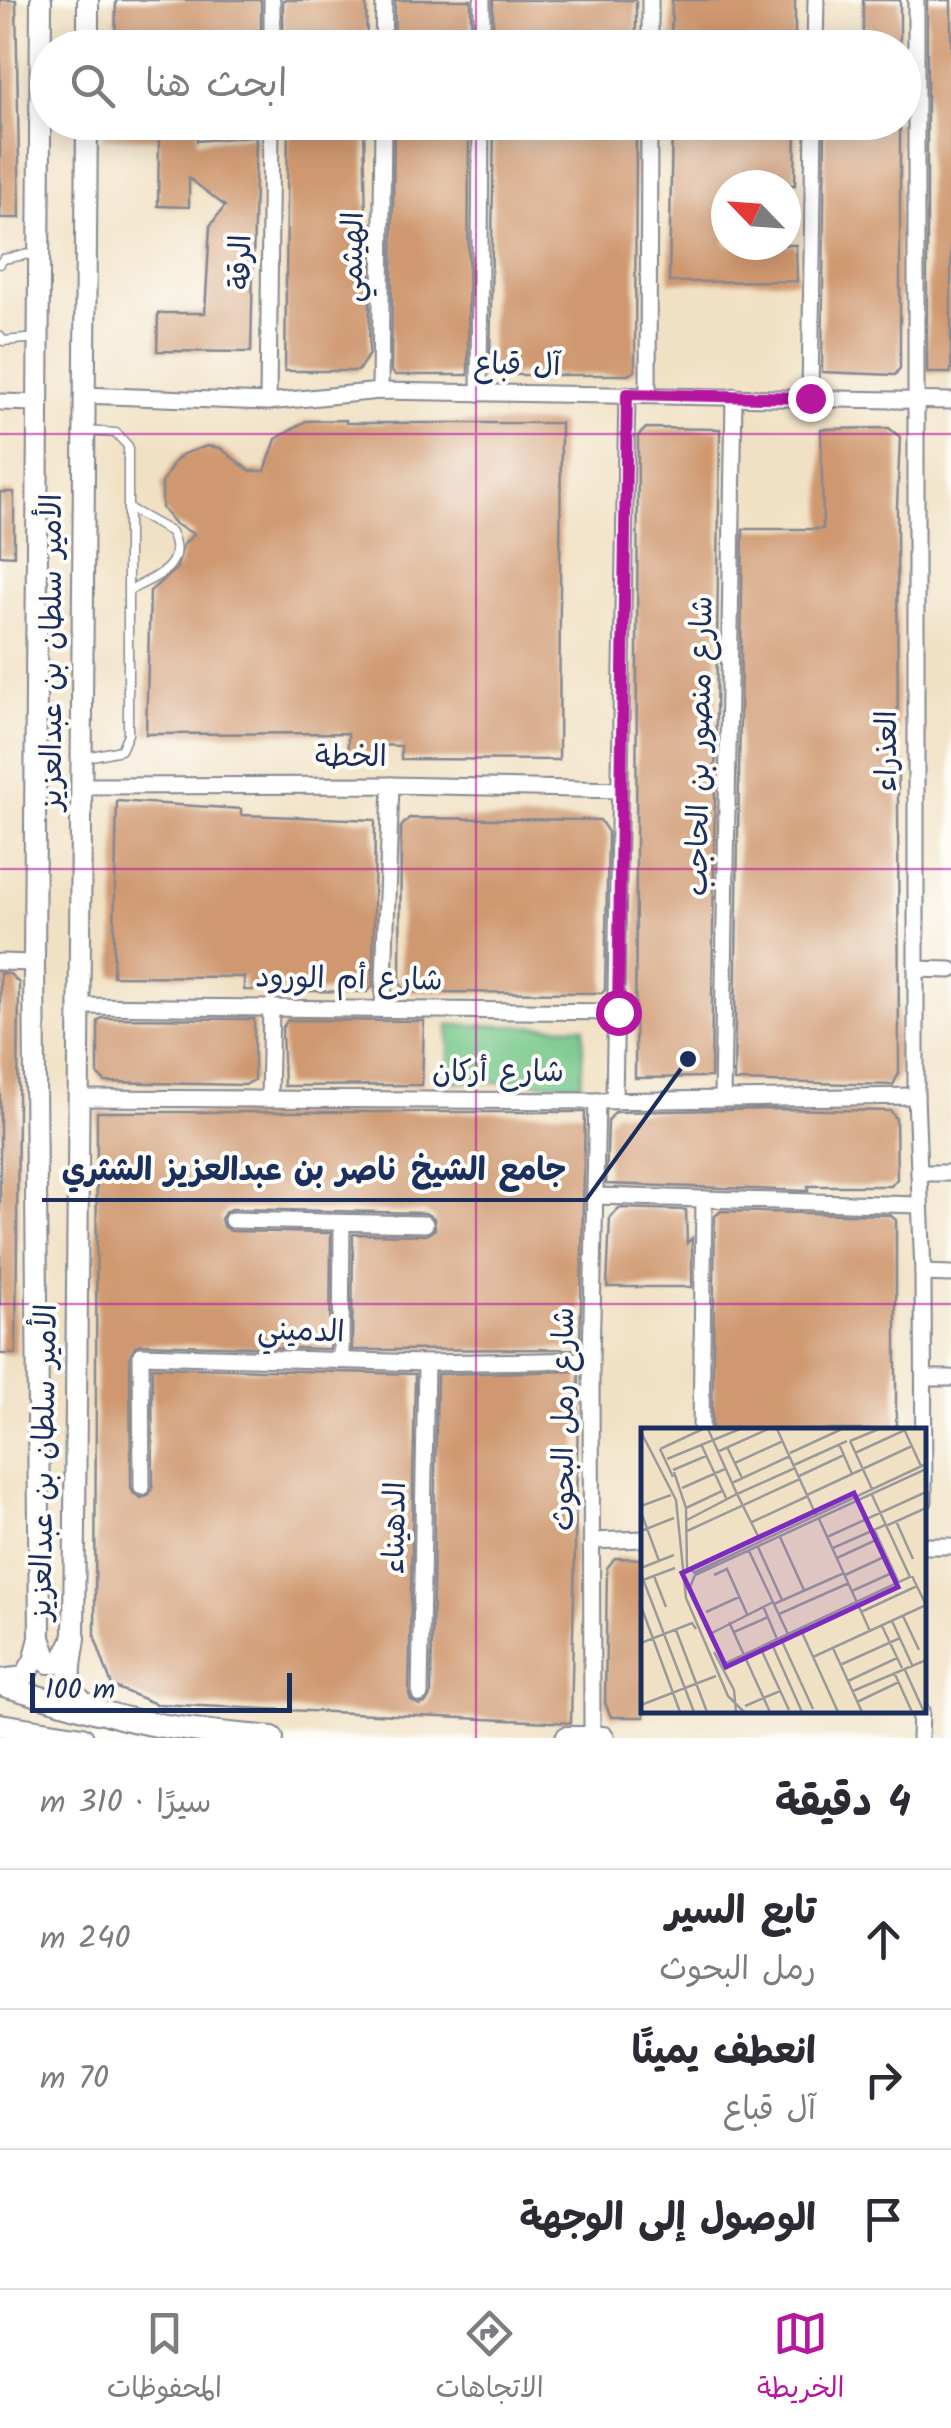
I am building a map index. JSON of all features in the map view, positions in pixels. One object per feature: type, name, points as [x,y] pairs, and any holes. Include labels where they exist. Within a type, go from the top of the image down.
[{"type":"main road","points":[[74,1638],[70,1674],[74,1694],[88,1707],[148,1724],[272,1738]]},
{"type":"main road","points":[[0,1725],[55,1738]]},
{"type":"main road","points":[[0,1725],[82,1738]]},
{"type":"main road","points":[[567,1738],[603,1738]]},
{"type":"street","name":"الأمير سلطان بن عبدالعزيز","points":[[41,0],[41,30]]},
{"type":"street","points":[[88,0],[88,30]]},
{"type":"street","points":[[272,0],[272,30]]},
{"type":"street","points":[[384,0],[384,30]]},
{"type":"street","points":[[482,0],[482,30]]},
{"type":"street","points":[[650,0],[650,30]]},
{"type":"street","points":[[815,30],[816,0]]},
{"type":"street","name":"العذراء","points":[[916,0],[916,30]]},
{"type":"street","name":"الأمير سلطان بن عبدالعزيز","points":[[40,140],[34,963],[40,1638],[49,1663],[61,1663],[74,1638],[87,140]]},
{"type":"street","name":"الرقة","points":[[268,402],[271,140]]},
{"type":"street","name":"الهيثمي","points":[[380,391],[382,140]]},
{"type":"street","points":[[479,393],[481,140]]},
{"type":"street","points":[[648,394],[649,140]]},
{"type":"street","points":[[810,398],[814,140]]},
{"type":"street","name":"العذراء","points":[[916,140],[916,1096],[924,1274],[925,1428]]},
{"type":"street","name":"آل قباع","points":[[83,396],[268,402],[380,391],[951,401]]},
{"type":"street","name":"شارع رمل البحوث","points":[[592,1738],[591,1360],[596,1196],[618,1012],[627,394]]},
{"type":"street","name":"شارع منصور بن الحاجب","points":[[722,1098],[734,396]]},
{"type":"street","points":[[0,402],[38,403]]},
{"type":"street","name":"الخطة","points":[[82,786],[620,790]]},
{"type":"street","points":[[384,1008],[391,786]]},
{"type":"street","points":[[0,962],[34,963]]},
{"type":"street","points":[[916,969],[951,970]]},
{"type":"street","name":"شارع أم الورود","points":[[80,1006],[618,1012]]},
{"type":"street","points":[[270,1099],[271,1006]]},
{"type":"street","name":"شارع أركان","points":[[80,1098],[606,1100],[916,1096]]},
{"type":"street","points":[[919,1172],[951,1173]]},
{"type":"street","points":[[596,1196],[919,1206]]},
{"type":"street","points":[[700,1428],[704,1200]]},
{"type":"street","points":[[232,1220],[425,1224]]},
{"type":"street","points":[[341,1360],[342,1223]]},
{"type":"street","points":[[924,1274],[951,1274]]},
{"type":"street","name":"الدميني","points":[[142,1487],[142,1355],[426,1363],[591,1360]]},
{"type":"street","name":"الدهيناء","points":[[420,1694],[426,1363]]},
{"type":"street","points":[[925,1378],[951,1378]]},
{"type":"street","points":[[592,1541],[641,1540]]},
{"type":"street","points":[[0,1682],[24,1677],[34,1661],[40,1638]]},
{"type":"street","points":[[0,1682],[148,1724]]},
{"type":"street","points":[[920,1738],[921,1713]]},
{"type":"lane","points":[[0,264],[12,256],[40,253]]},
{"type":"lane","points":[[0,336],[3,341],[40,338]]},
{"type":"lane","points":[[82,758],[122,750],[128,741],[128,446],[116,433],[84,431]]},
{"type":"lane","points":[[128,508],[171,532],[176,556],[170,568],[128,591]]},
{"type":"green space","points":[[449,1025],[584,1027],[581,1084],[449,1081]]},
{"type":"building","points":[[0,0],[16,0],[20,218],[0,218]]},
{"type":"building","points":[[116,0],[261,0],[261,30],[115,30]]},
{"type":"building","points":[[283,0],[366,0],[367,30],[283,30]]},
{"type":"building","points":[[395,0],[471,0],[471,30],[394,30]]},
{"type":"building","points":[[493,0],[636,0],[636,30],[493,30]]},
{"type":"building","points":[[672,0],[795,0],[795,30],[671,30]]},
{"type":"building","points":[[863,0],[900,0],[900,30],[863,30]]},
{"type":"building","points":[[927,0],[951,0],[951,373],[927,373]]},
{"type":"building","points":[[159,140],[256,140],[251,352],[157,351],[158,313],[205,313],[210,226],[225,206],[189,178],[189,207],[158,206]]},
{"type":"building","points":[[288,140],[364,140],[366,224],[371,224],[369,354],[358,371],[285,371]]},
{"type":"building","points":[[394,140],[469,140],[468,375],[395,375],[391,371]]},
{"type":"building","points":[[494,140],[636,140],[635,371],[628,375],[497,375],[490,367]]},
{"type":"building","points":[[672,140],[796,140],[795,170],[711,170],[711,260],[796,260],[797,281],[669,282]]},
{"type":"building","points":[[825,140],[900,140],[900,368],[895,375],[822,372]]},
{"type":"building","points":[[306,421],[561,423],[559,760],[401,759],[401,746],[377,745],[376,758],[348,758],[348,733],[146,734],[150,591],[177,568],[183,545],[194,534],[175,524],[162,508],[162,483],[174,462],[183,454],[207,446],[220,448],[250,471],[265,471],[276,439]]},
{"type":"building","points":[[646,428],[720,429],[711,1077],[635,1078],[638,436]]},
{"type":"building","points":[[889,428],[900,437],[899,1073],[893,1085],[734,1081],[743,529],[823,529],[821,429]]},
{"type":"building","points":[[0,492],[14,492],[14,556],[0,555]]},
{"type":"building","points":[[117,801],[241,809],[241,815],[375,820],[373,986],[367,992],[244,990],[244,977],[113,976]]},
{"type":"building","points":[[409,818],[600,820],[608,832],[605,990],[408,992],[400,984],[401,827]]},
{"type":"building","points":[[0,973],[10,974],[19,983],[16,1354],[0,1354]]},
{"type":"building","points":[[254,1019],[254,1080],[245,1085],[105,1082],[98,1075],[98,1021]]},
{"type":"building","points":[[288,1020],[424,1021],[422,1085],[284,1086],[282,1028]]},
{"type":"building","points":[[891,1111],[896,1119],[897,1179],[891,1186],[808,1186],[808,1191],[606,1184],[608,1121],[615,1112]]},
{"type":"building","points":[[97,1112],[585,1112],[580,1349],[352,1350],[353,1234],[426,1235],[435,1229],[434,1218],[425,1213],[232,1209],[221,1219],[231,1231],[331,1233],[330,1349],[141,1344],[130,1355],[131,1487],[141,1498],[148,1496],[153,1487],[152,1367],[415,1374],[409,1694],[419,1705],[426,1703],[431,1694],[437,1374],[579,1371],[571,1723],[156,1704],[112,1686],[95,1638]]},
{"type":"building","points":[[619,1208],[686,1210],[687,1243],[692,1238],[692,1287],[607,1287],[610,1217]]},
{"type":"building","points":[[721,1211],[890,1215],[896,1220],[896,1428],[712,1428],[715,1216]]},
{"type":"building","points":[[615,1558],[641,1559],[644,1717],[611,1717],[605,1703],[607,1568]]},
{"type":"place","name":"جامع الشيخ ناصر بن عبدالعزيز الشثري","points":[[688,1059]]},
{"type":"route","points":[[618,1012],[627,394],[810,398]]}]
